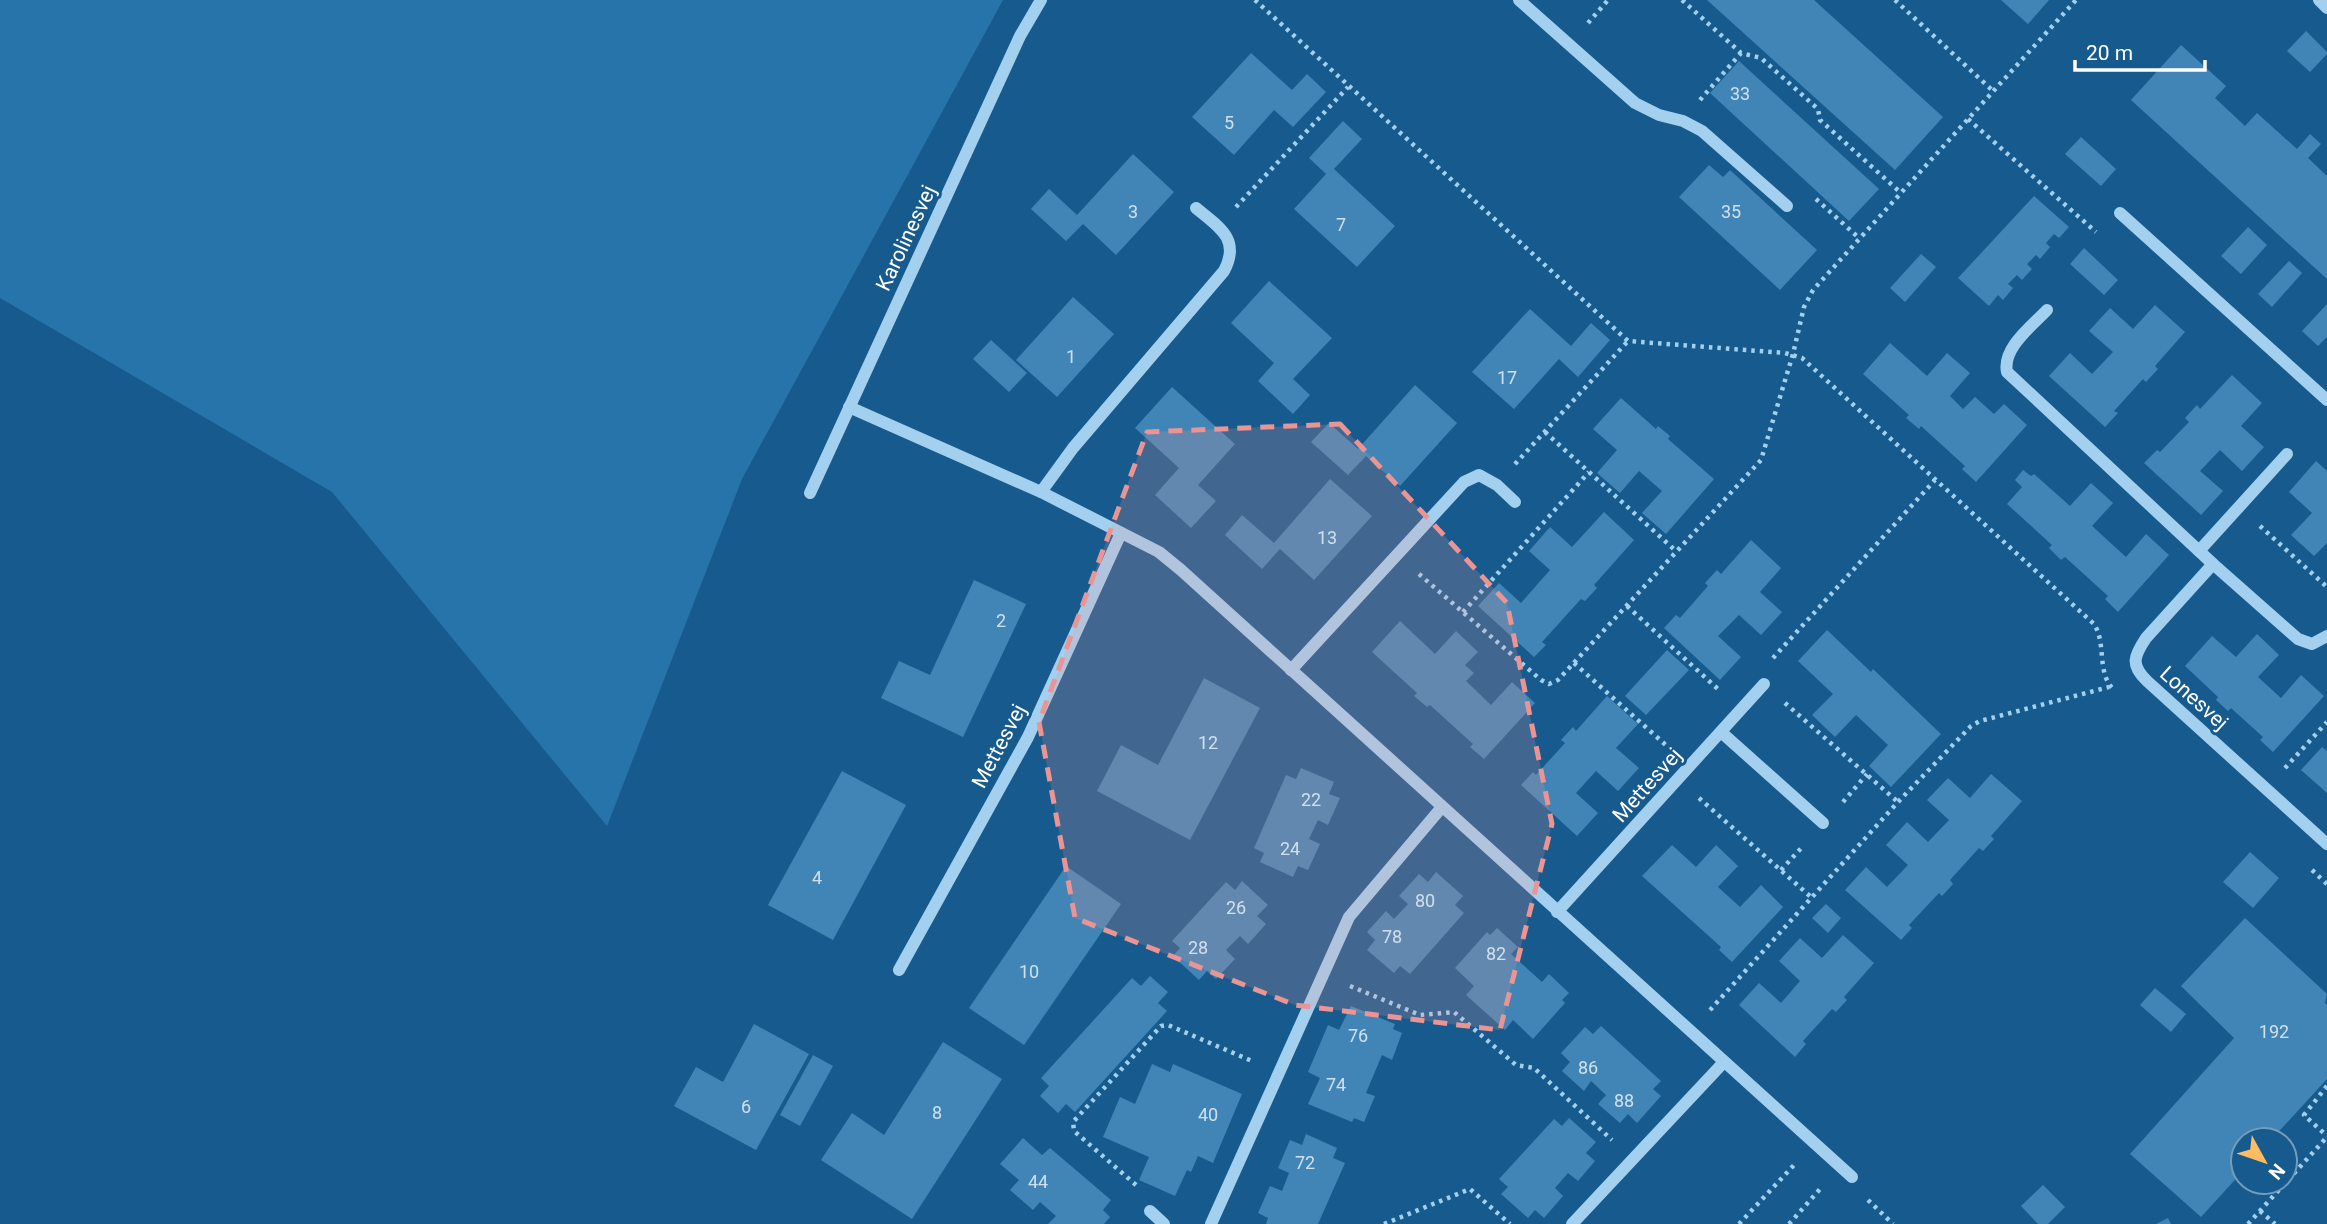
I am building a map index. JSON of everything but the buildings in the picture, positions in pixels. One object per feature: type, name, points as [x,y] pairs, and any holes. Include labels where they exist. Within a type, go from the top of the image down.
[{"type":"street","name":"Karolinesvej","points":[[810,493],[1020,36],[1041,0]]},
{"type":"street","points":[[1519,0],[1635,103],[1702,131],[1787,206]]},
{"type":"street","points":[[2319,0],[2327,8]]},
{"type":"street","points":[[1041,492],[1073,448],[1224,271],[1231,259],[1227,236],[1196,208]]},
{"type":"street","points":[[2120,213],[2327,400]]},
{"type":"street","points":[[2047,310],[2010,351],[2006,364],[2007,372],[2213,564],[2298,639],[2312,644],[2327,636]]},
{"type":"street","points":[[849,407],[1041,492],[1159,552],[1852,1177]]},
{"type":"street","points":[[2199,551],[2287,454]]},
{"type":"street","points":[[1291,670],[1464,482],[1479,475],[1497,485],[1515,502]]},
{"type":"street","name":"Mettesvej","points":[[899,970],[1028,737],[1121,533]]},
{"type":"street","name":"Lonesvej","points":[[2213,564],[2146,638],[2138,650],[2135,663],[2139,673],[2327,844]]},
{"type":"street","name":"Mettesvej","points":[[1558,912],[1765,684]]},
{"type":"street","points":[[1721,732],[1823,823]]},
{"type":"street","points":[[1211,1224],[1349,917],[1442,807]]},
{"type":"street","points":[[1572,1224],[1724,1062]]},
{"type":"street","points":[[1150,1211],[1164,1224]]},
{"type":"path","points":[[1255,0],[1628,341],[1793,354],[1802,358],[2094,624],[2100,637],[2104,678],[2112,689]]},
{"type":"path","points":[[1682,0],[1741,53],[1761,58],[1818,109],[1820,120],[1901,193]]},
{"type":"path","points":[[1895,0],[1993,91]]},
{"type":"path","points":[[1397,555],[1541,680],[1549,684],[1558,680],[1760,460],[1807,299],[1859,238],[2076,0]]},
{"type":"path","points":[[1683,121],[1741,53]]},
{"type":"path","points":[[1218,226],[1348,87]]},
{"type":"path","points":[[1968,119],[2094,231],[2099,234],[2105,232],[2120,213]]},
{"type":"path","points":[[1787,206],[1814,198],[1859,238]]},
{"type":"path","points":[[1497,485],[1628,341]]},
{"type":"path","points":[[1545,432],[1677,552]]},
{"type":"path","points":[[1463,612],[1589,472]]},
{"type":"path","points":[[1898,802],[1759,676],[1935,480]]},
{"type":"path","points":[[2239,507],[2327,587]]},
{"type":"path","points":[[1627,606],[1741,710]]},
{"type":"path","points":[[1574,663],[1690,766]]},
{"type":"path","points":[[1690,1031],[1898,802],[1976,723],[2112,689],[2135,663]]},
{"type":"path","points":[[2267,789],[2327,722]]},
{"type":"path","points":[[1678,779],[1811,897]]},
{"type":"path","points":[[2307,866],[2327,884]]},
{"type":"path","points":[[1322,974],[1415,1013],[1454,1012],[1516,1065],[1534,1069],[1633,1159]]},
{"type":"path","points":[[1150,1211],[1151,1198],[1074,1131],[1073,1122],[1161,1026],[1168,1025],[1279,1072]]},
{"type":"path","points":[[2249,1224],[2327,1137],[2304,1115],[2327,1086]]},
{"type":"path","points":[[1739,1224],[1814,1142]]},
{"type":"path","points":[[1788,1224],[1840,1166]]},
{"type":"path","points":[[1384,1224],[1470,1189],[1510,1224]]},
{"type":"path","points":[[2260,1211],[2275,1224]]},
{"type":"highlighted area","points":[[1340,424],[1507,603],[1552,824],[1500,1030],[1295,1005],[1075,918],[1039,722],[1147,432]]},
{"type":"shaded area","points":[[0,0],[1003,0],[742,479],[607,826],[332,492],[0,298]]}]
